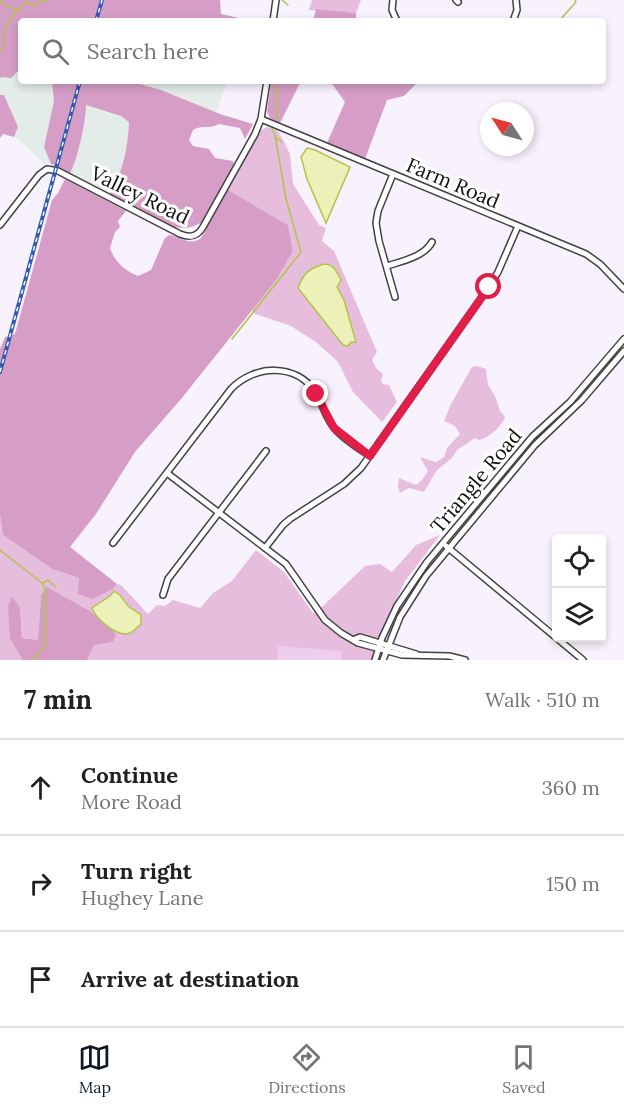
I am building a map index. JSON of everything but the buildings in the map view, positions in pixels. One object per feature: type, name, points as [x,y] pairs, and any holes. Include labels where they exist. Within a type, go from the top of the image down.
[{"type":"street","points":[[273,18],[276,0]]},
{"type":"street","points":[[393,0],[392,10],[396,18]]},
{"type":"street","points":[[514,18],[517,10],[516,0]]},
{"type":"street","name":"Valley Road","points":[[0,225],[39,175],[50,169],[77,180],[180,234],[195,236],[203,227],[261,119],[267,84]]},
{"type":"street","name":"Farm Road","points":[[261,119],[586,254],[600,264],[624,289]]},
{"type":"street","points":[[393,174],[378,211],[376,223],[395,297]]},
{"type":"street","points":[[265,548],[283,525],[356,474],[489,287],[518,226]]},
{"type":"street","points":[[387,266],[424,252],[432,242]]},
{"type":"street","name":"Triangle Road","points":[[375,660],[379,646],[403,595],[442,544],[532,437],[570,402],[624,339]]},
{"type":"street","name":"Triangle Road","points":[[383,660],[409,600],[448,549],[535,445],[582,400],[624,351]]},
{"type":"street","points":[[113,543],[231,389],[248,376],[265,370],[293,374],[309,384],[334,428],[370,456]]},
{"type":"street","points":[[163,594],[168,579],[266,451]]},
{"type":"street","points":[[167,473],[293,572],[329,624],[341,633],[355,639],[358,643],[387,648],[405,656],[453,657],[465,660]]},
{"type":"street","points":[[442,544],[583,660]]},
{"type":"shaded area","points":[[0,0],[220,0],[221,14],[239,18],[18,18],[18,71],[11,78],[1,77],[0,79]]},
{"type":"shaded area","points":[[312,0],[361,0],[356,13],[309,10]]},
{"type":"shaded area","points":[[316,9],[356,13],[356,18],[314,18]]},
{"type":"shaded area","points":[[18,57],[18,84],[73,84],[52,162],[45,164],[0,123],[0,79]]},
{"type":"shaded area","points":[[52,84],[140,84],[253,124],[245,139],[240,128],[219,124],[193,130],[189,140],[193,146],[209,149],[215,158],[233,161],[234,164],[202,222],[188,228],[181,228],[173,227],[110,194],[124,159],[127,141],[129,122],[121,116],[86,105],[81,139],[70,173],[51,164],[44,147],[54,101]]},
{"type":"shaded area","points":[[131,84],[226,84],[216,113]]},
{"type":"shaded area","points":[[271,84],[300,84],[280,123],[270,118],[267,112]]},
{"type":"shaded area","points":[[332,84],[416,84],[404,96],[387,100],[365,159],[327,143],[345,102]]},
{"type":"shaded area","points":[[0,95],[4,95],[18,127],[14,137],[3,134],[0,138]]},
{"type":"shaded area","points":[[85,100],[137,118],[113,195],[64,170]]},
{"type":"shaded area","points":[[267,127],[277,130],[282,138],[290,154],[293,184],[319,225],[326,228],[322,241],[334,251],[377,352],[372,360],[383,374],[381,381],[389,385],[397,402],[382,422],[353,392],[338,362],[316,342],[291,326],[255,314],[252,310],[277,279],[293,251],[288,225],[228,190],[260,131]]},
{"type":"shaded area","points":[[307,148],[350,167],[326,223],[307,179],[301,157]]},
{"type":"shaded area","points":[[65,179],[126,211],[118,221],[120,227],[115,232],[110,248],[121,265],[138,276],[151,270],[165,238],[169,235],[189,241],[201,238],[228,190],[288,225],[293,251],[277,279],[181,399],[135,452],[96,514],[70,547],[117,584],[113,589],[92,599],[78,594],[79,578],[52,569],[3,535],[0,515],[0,349],[5,337],[15,334],[52,200]]},
{"type":"shaded area","points":[[324,264],[333,267],[341,280],[337,287],[344,300],[356,342],[351,342],[348,346],[343,345],[298,288],[302,278],[308,272]]},
{"type":"shaded area","points":[[624,342],[609,365],[578,401],[523,455],[563,414]]},
{"type":"shaded area","points":[[472,367],[486,369],[488,385],[505,417],[501,424],[487,437],[479,440],[475,438],[457,450],[452,458],[437,470],[424,492],[409,488],[400,493],[399,478],[416,485],[428,471],[420,457],[436,462],[444,457],[447,448],[460,434],[455,426],[444,421]]},
{"type":"shaded area","points":[[517,463],[451,542],[450,542],[511,465]]},
{"type":"shaded area","points":[[0,515],[3,535],[52,569],[113,589],[117,584],[121,585],[148,614],[157,605],[165,606],[173,600],[200,608],[213,593],[232,581],[256,550],[284,572],[313,613],[365,566],[380,564],[392,572],[416,545],[440,535],[405,581],[379,638],[374,660],[87,660],[94,645],[113,642],[41,595],[38,640],[22,638],[20,607],[12,598],[10,639],[24,660],[0,660]]},
{"type":"shaded area","points":[[442,552],[407,600],[387,641],[394,619],[416,578],[434,557]]},
{"type":"shaded area","points":[[47,587],[91,612],[116,634],[113,642],[94,645],[87,660],[23,660],[10,639],[8,606],[12,597],[20,607],[22,638],[38,640],[41,595]]},
{"type":"shaded area","points":[[114,591],[128,606],[141,615],[141,624],[130,633],[121,633],[111,629],[97,617],[92,608]]},
{"type":"shaded area","points":[[278,646],[342,651],[341,660],[277,660]]},
{"type":"waterway","points":[[0,0],[4,5],[17,10]]},
{"type":"waterway","points":[[0,51],[4,44],[5,29],[21,7],[27,2],[33,5],[47,0]]},
{"type":"waterway","points":[[282,0],[288,5]]},
{"type":"waterway","points":[[562,18],[576,2],[575,0]]},
{"type":"waterway","points":[[277,84],[277,119]]},
{"type":"waterway","points":[[232,339],[301,252],[286,199],[272,129]]},
{"type":"waterway","points":[[275,137],[282,142]]},
{"type":"waterway","points":[[0,550],[42,583],[45,588],[45,646],[32,660]]},
{"type":"waterway","points":[[42,583],[48,580],[56,587]]},
{"type":"railway","points":[[97,18],[102,0]]},
{"type":"railway","points":[[0,372],[79,84]]},
{"type":"route","points":[[316,394],[334,428],[370,456],[489,287]]}]
